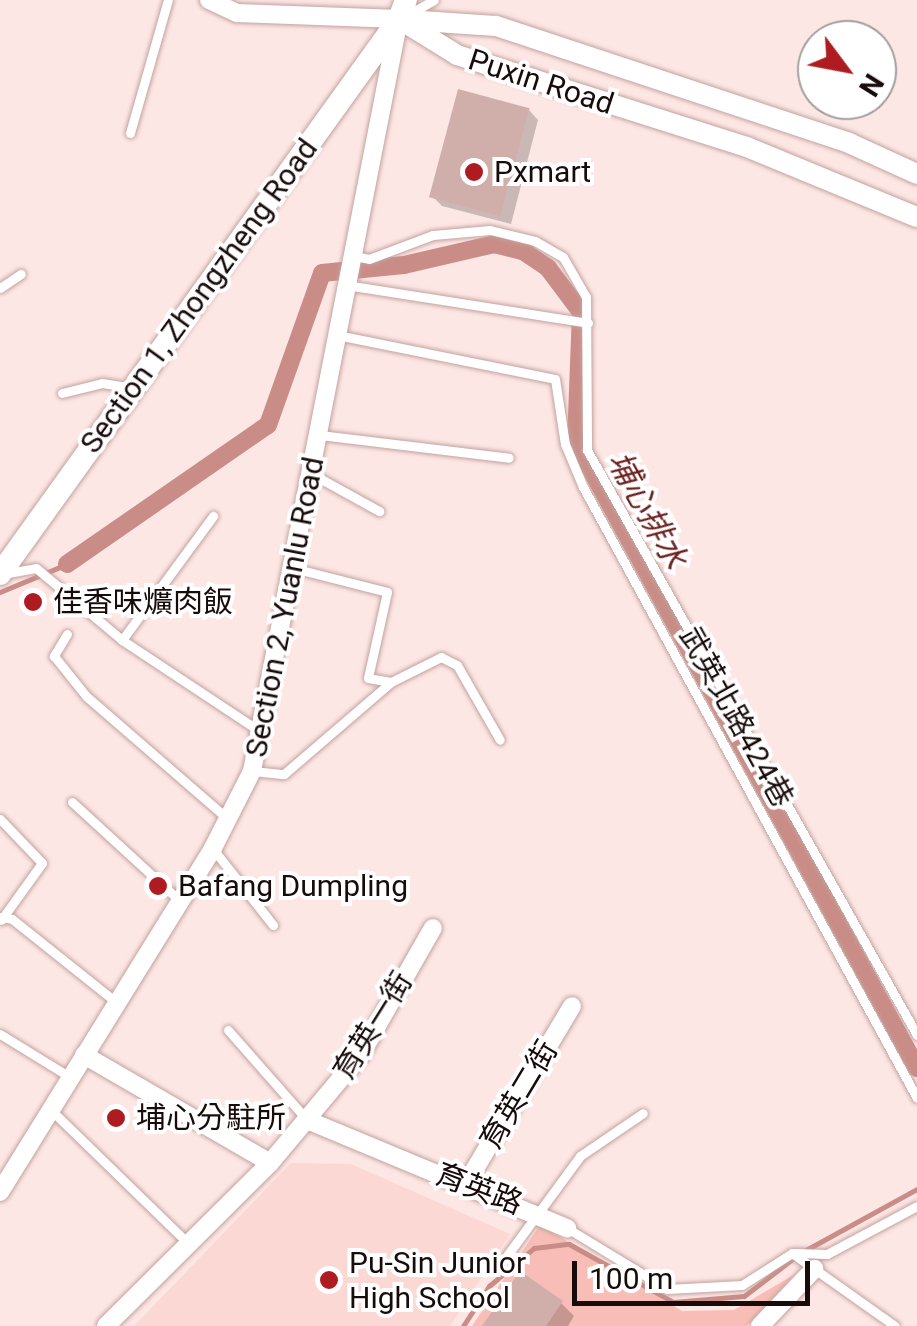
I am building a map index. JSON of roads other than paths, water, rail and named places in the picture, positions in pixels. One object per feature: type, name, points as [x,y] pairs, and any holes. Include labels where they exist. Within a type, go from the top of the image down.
[{"type":"main road","name":"Section 1, Zhongzheng Road","points":[[0,574],[400,6]]},
{"type":"street","points":[[209,0],[237,13],[400,6]]},
{"type":"street","name":"Puxin Road","points":[[400,6],[496,26],[850,143],[917,174]]},
{"type":"street","name":"Puxin Road","points":[[400,6],[457,56],[747,147],[917,217]]},
{"type":"street","name":"Section 2, Yuanlu Road","points":[[0,1192],[212,848],[252,771],[400,6]]},
{"type":"street","name":"育英一街","points":[[307,1120],[362,1054],[433,928]]},
{"type":"street","name":"育英二街","points":[[466,1184],[572,1006]]},
{"type":"street","points":[[84,1056],[270,1164]]},
{"type":"street","points":[[106,1326],[270,1164],[307,1120]]},
{"type":"street","name":"育英路","points":[[307,1120],[537,1212],[567,1228]]},
{"type":"street","points":[[760,1326],[814,1269]]},
{"type":"lane","points":[[130,133],[168,0]]},
{"type":"lane","points":[[400,6],[434,0]]},
{"type":"lane","name":"武英北路424巷","points":[[351,256],[369,259],[433,235],[490,230],[535,240],[563,257],[586,297],[587,450],[917,1035]]},
{"type":"lane","points":[[0,288],[20,274]]},
{"type":"lane","points":[[346,285],[588,323]]},
{"type":"lane","points":[[337,335],[555,378],[565,444],[584,487],[917,1098]]},
{"type":"lane","points":[[62,392],[102,383],[132,388]]},
{"type":"lane","points":[[320,435],[510,458]]},
{"type":"lane","points":[[312,474],[379,511]]},
{"type":"lane","points":[[122,640],[213,516]]},
{"type":"lane","points":[[0,574],[36,568],[122,640],[262,732]]},
{"type":"lane","points":[[292,568],[387,592],[368,678],[391,682]]},
{"type":"lane","points":[[67,634],[54,656],[86,696],[228,818]]},
{"type":"lane","points":[[252,771],[284,774],[391,682],[441,657],[457,665],[500,740]]},
{"type":"lane","points":[[72,802],[179,900]]},
{"type":"lane","points":[[0,818],[42,863],[1,919],[116,1002]]},
{"type":"lane","points":[[212,848],[274,925]]},
{"type":"lane","points":[[228,1030],[307,1120]]},
{"type":"lane","points":[[0,1034],[70,1077]]},
{"type":"lane","points":[[50,1110],[189,1244]]},
{"type":"lane","points":[[503,1261],[580,1156],[643,1112]]},
{"type":"lane","points":[[792,1253],[828,1254],[917,1206]]},
{"type":"lane","name":"育英路","points":[[567,1228],[667,1288],[742,1285],[792,1253]]},
{"type":"lane","points":[[792,1253],[895,1326]]},
{"type":"waterway","name":"埔心排水","points":[[67,564],[268,425],[322,273],[404,265],[494,244],[523,251],[548,268],[581,312],[576,442],[917,1068]]},
{"type":"waterway","points":[[0,592],[67,564]]},
{"type":"waterway","points":[[804,1251],[917,1189]]},
{"type":"waterway","points":[[463,1326],[489,1286],[534,1248],[569,1244],[673,1302],[744,1296],[795,1257]]},
{"type":"place","name":"Pxmart","points":[[474,172]]},
{"type":"place","name":"佳香味爌肉飯","points":[[33,602]]},
{"type":"place","name":"Bafang Dumpling","points":[[158,886]]},
{"type":"place","name":"埔心分駐所","points":[[116,1118]]},
{"type":"place","name":"Pu-Sin Junior High School","points":[[329,1280]]}]
